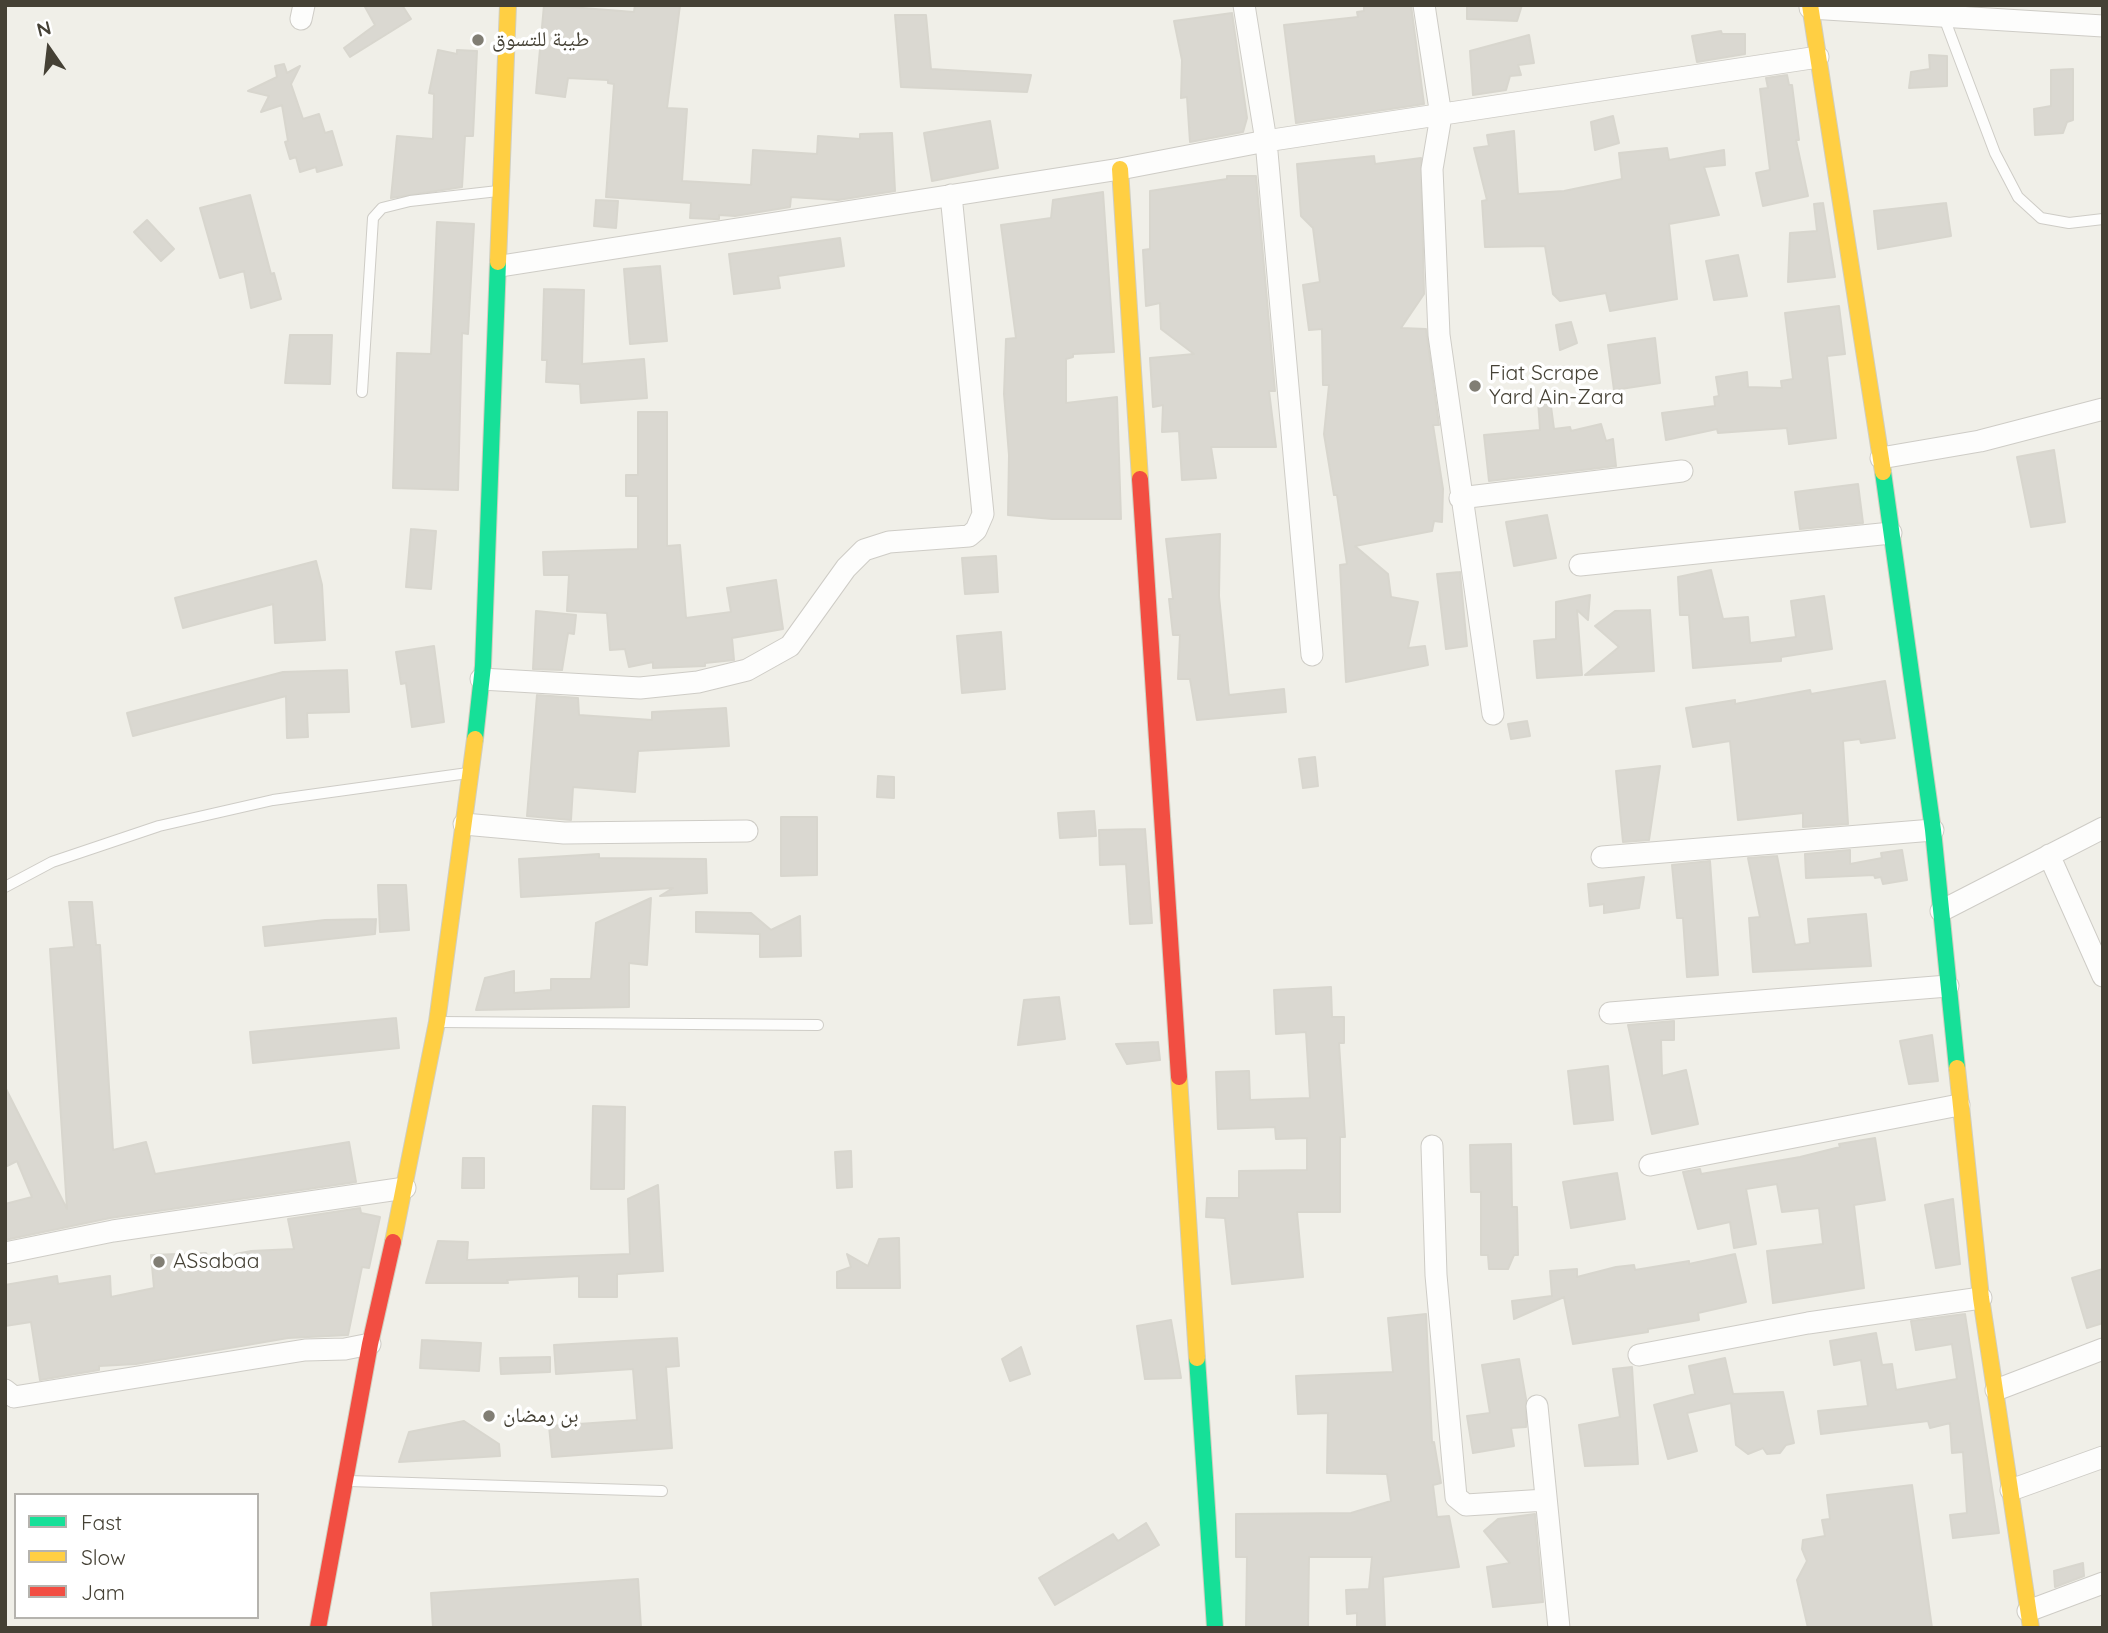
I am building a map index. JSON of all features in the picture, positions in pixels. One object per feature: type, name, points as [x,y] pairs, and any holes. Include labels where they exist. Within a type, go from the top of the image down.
[{"type":"street","points":[[318,1628],[370,1344],[405,1188],[437,1022],[471,772],[481,678],[501,266],[500,191],[508,5]]},
{"type":"street","points":[[1244,5],[1266,141],[1312,655]]},
{"type":"street","points":[[1424,5],[1441,116],[1432,169],[1439,335],[1460,498],[1493,713]]},
{"type":"street","points":[[2103,26],[1956,12],[1810,7],[1881,458],[1933,830],[1959,1105],[1981,1298],[2030,1619],[2103,1583]]},
{"type":"street","points":[[501,266],[1120,169],[1266,141],[1818,57]]},
{"type":"street","points":[[1120,169],[1215,1628]]},
{"type":"street","points":[[481,678],[640,688],[698,682],[747,670],[790,646],[846,568],[864,550],[889,542],[969,536],[976,530],[983,514],[951,195]]},
{"type":"street","points":[[1881,458],[1980,441],[2103,409]]},
{"type":"street","points":[[1460,498],[1682,471]]},
{"type":"street","points":[[1580,565],[1891,533]]},
{"type":"street","points":[[464,824],[564,833],[747,831]]},
{"type":"street","points":[[1941,911],[2103,828]]},
{"type":"street","points":[[1602,857],[1933,830]]},
{"type":"street","points":[[2049,856],[2103,976]]},
{"type":"street","points":[[1610,1013],[1948,986]]},
{"type":"street","points":[[1650,1165],[1959,1105]]},
{"type":"street","points":[[1432,1146],[1436,1275],[1456,1497],[1466,1505],[1546,1500]]},
{"type":"street","points":[[5,1253],[113,1231],[405,1188]]},
{"type":"street","points":[[1639,1355],[1808,1323],[1981,1298]]},
{"type":"street","points":[[5,1390],[14,1397],[305,1350],[345,1349],[370,1344]]},
{"type":"street","points":[[1996,1390],[2103,1349]]},
{"type":"street","points":[[1537,1406],[1559,1628]]},
{"type":"street","points":[[2011,1490],[2103,1457]]},
{"type":"lane","points":[[1956,12],[1995,153],[2018,197],[2041,218],[2069,223],[2103,219]]},
{"type":"lane","points":[[362,392],[373,218],[382,208],[410,201],[500,191]]},
{"type":"lane","points":[[5,887],[52,862],[159,826],[274,800],[471,772]]},
{"type":"lane","points":[[437,1022],[818,1025]]},
{"type":"lane","points":[[346,1480],[662,1491]]},
{"type":"building","points":[[364,5],[402,5],[411,19],[350,57],[344,48],[375,25]]},
{"type":"building","points":[[544,5],[634,12],[635,5],[680,5],[667,108],[687,109],[682,181],[751,185],[753,150],[817,154],[818,136],[860,139],[860,134],[892,133],[895,191],[838,200],[791,197],[790,207],[735,216],[719,215],[719,219],[690,218],[691,203],[606,197],[614,84],[608,83],[608,80],[568,78],[565,97],[536,93]]},
{"type":"building","points":[[1364,5],[1411,5],[1424,104],[1296,123],[1284,25],[1358,17],[1357,12],[1364,11]]},
{"type":"building","points":[[1467,5],[1522,5],[1517,21],[1467,19]]},
{"type":"building","points":[[1232,13],[1247,118],[1243,132],[1190,142],[1187,97],[1181,98],[1182,60],[1174,21]]},
{"type":"building","points":[[895,15],[926,15],[931,69],[1031,75],[1027,92],[901,87]]},
{"type":"building","points":[[1721,31],[1722,34],[1745,34],[1745,54],[1697,62],[1692,36]]},
{"type":"building","points":[[1529,35],[1534,63],[1518,65],[1521,75],[1510,76],[1506,90],[1473,95],[1470,51]]},
{"type":"building","points":[[438,50],[457,54],[457,50],[477,51],[473,136],[465,136],[462,187],[391,198],[397,136],[433,139],[434,94],[429,93]]},
{"type":"building","points":[[1929,55],[1947,56],[1947,86],[1909,88],[1911,72],[1930,69]]},
{"type":"building","points":[[284,64],[287,73],[300,66],[291,84],[303,119],[319,114],[325,133],[332,131],[342,165],[317,172],[316,167],[300,172],[296,157],[290,159],[285,142],[288,141],[282,105],[261,112],[269,96],[248,91],[277,77],[275,66]]},
{"type":"building","points":[[2073,69],[2073,120],[2067,122],[2063,133],[2035,135],[2034,109],[2051,106],[2051,70]]},
{"type":"building","points":[[1787,75],[1789,85],[1792,85],[1799,140],[1796,140],[1808,196],[1763,206],[1756,173],[1770,170],[1760,89],[1768,88],[1766,78]]},
{"type":"building","points":[[1613,116],[1619,143],[1595,150],[1591,122]]},
{"type":"building","points":[[990,121],[998,168],[932,181],[924,133]]},
{"type":"building","points":[[1514,131],[1518,194],[1564,191],[1622,179],[1619,153],[1667,148],[1669,160],[1724,150],[1725,165],[1704,167],[1719,215],[1669,224],[1677,299],[1610,311],[1606,293],[1560,301],[1553,294],[1545,246],[1485,247],[1482,201],[1487,200],[1474,148],[1489,146],[1487,135]]},
{"type":"building","points":[[1374,156],[1375,164],[1421,158],[1424,294],[1401,328],[1426,329],[1439,425],[1433,425],[1443,489],[1442,522],[1434,521],[1432,531],[1355,546],[1388,574],[1391,597],[1418,602],[1408,648],[1425,646],[1428,665],[1346,682],[1340,565],[1347,564],[1337,495],[1334,495],[1324,434],[1329,385],[1323,385],[1322,329],[1309,330],[1303,285],[1320,282],[1313,228],[1301,216],[1297,164]]},
{"type":"building","points":[[1227,176],[1256,176],[1275,391],[1269,391],[1276,447],[1211,447],[1216,478],[1182,480],[1179,431],[1162,432],[1163,405],[1153,407],[1150,358],[1194,354],[1161,329],[1160,303],[1146,306],[1143,250],[1150,249],[1150,191],[1227,179]]},
{"type":"building","points":[[1103,192],[1114,352],[1073,354],[1073,357],[1066,359],[1066,403],[1117,397],[1121,519],[1052,519],[1008,515],[1009,455],[1004,394],[1006,339],[1016,338],[1001,225],[1051,218],[1053,200]]},
{"type":"building","points":[[250,195],[271,274],[274,273],[281,299],[251,308],[244,271],[220,278],[200,208]]},
{"type":"building","points":[[596,200],[618,201],[616,228],[594,226]]},
{"type":"building","points":[[1823,203],[1835,277],[1788,282],[1790,233],[1817,231],[1814,204]]},
{"type":"building","points":[[1946,203],[1951,236],[1878,249],[1874,211]]},
{"type":"building","points":[[147,220],[174,249],[161,261],[134,232]]},
{"type":"building","points":[[437,222],[474,224],[468,334],[462,333],[458,490],[393,488],[397,353],[431,354]]},
{"type":"building","points":[[840,238],[844,266],[778,276],[780,288],[734,294],[729,254]]},
{"type":"building","points":[[1738,255],[1747,296],[1714,300],[1706,261]]},
{"type":"building","points":[[660,266],[667,341],[630,344],[624,269]]},
{"type":"building","points":[[544,289],[584,290],[582,364],[644,359],[647,398],[581,403],[580,384],[546,382],[547,360],[542,360]]},
{"type":"building","points":[[1839,306],[1845,354],[1827,356],[1836,438],[1789,444],[1787,428],[1718,433],[1717,429],[1666,440],[1662,413],[1715,406],[1714,397],[1719,396],[1716,377],[1747,372],[1748,387],[1782,388],[1781,381],[1793,379],[1785,313]]},
{"type":"building","points":[[1571,322],[1577,343],[1560,350],[1556,325]]},
{"type":"building","points":[[290,335],[332,335],[330,384],[285,383]]},
{"type":"building","points":[[1655,338],[1660,383],[1614,390],[1608,345]]},
{"type":"building","points":[[1550,399],[1554,429],[1570,427],[1571,431],[1601,424],[1606,441],[1613,439],[1616,466],[1489,481],[1484,435],[1540,430],[1538,400]]},
{"type":"building","points":[[638,412],[667,412],[667,546],[680,545],[686,618],[731,612],[727,588],[776,580],[783,629],[732,638],[734,660],[705,663],[705,666],[653,668],[653,662],[629,667],[625,649],[610,650],[607,613],[567,611],[569,575],[544,575],[543,552],[638,549],[638,496],[626,496],[626,475],[638,475]]},
{"type":"building","points":[[2054,450],[2065,522],[2031,527],[2017,457]]},
{"type":"building","points":[[1858,484],[1863,523],[1800,529],[1795,492]]},
{"type":"building","points":[[1547,515],[1556,558],[1514,566],[1506,522]]},
{"type":"building","points":[[411,529],[436,531],[431,589],[406,587]]},
{"type":"building","points":[[1220,534],[1219,596],[1229,695],[1284,689],[1286,712],[1197,720],[1190,679],[1178,679],[1180,635],[1173,635],[1169,599],[1173,599],[1166,539]]},
{"type":"building","points":[[996,556],[998,592],[965,594],[962,558]]},
{"type":"building","points":[[316,561],[322,585],[325,640],[275,643],[273,604],[183,628],[175,598]]},
{"type":"building","points":[[1711,570],[1723,619],[1748,617],[1750,643],[1796,637],[1791,601],[1824,596],[1832,649],[1781,657],[1781,661],[1693,668],[1689,615],[1680,615],[1678,577]]},
{"type":"building","points":[[1460,572],[1467,646],[1446,649],[1437,574]]},
{"type":"building","points":[[1590,595],[1588,620],[1577,610],[1582,675],[1537,678],[1534,641],[1556,639],[1556,602]]},
{"type":"building","points":[[1650,610],[1654,671],[1585,675],[1619,647],[1595,626],[1615,611]]},
{"type":"building","points":[[536,611],[576,615],[574,634],[568,633],[562,670],[533,669]]},
{"type":"building","points":[[1001,632],[1005,689],[962,693],[957,636]]},
{"type":"building","points":[[434,646],[444,722],[412,727],[406,683],[401,684],[396,652]]},
{"type":"building","points":[[347,670],[349,712],[307,713],[308,737],[287,738],[286,696],[133,736],[127,713],[283,672]]},
{"type":"building","points":[[1885,681],[1895,738],[1861,743],[1860,739],[1843,741],[1848,824],[1803,827],[1803,813],[1738,820],[1730,741],[1693,747],[1686,708],[1735,700],[1735,704],[1810,690],[1811,694]]},
{"type":"building","points":[[537,695],[578,698],[579,715],[652,720],[652,712],[726,708],[729,746],[638,751],[635,792],[573,787],[571,820],[527,816]]},
{"type":"building","points":[[1527,721],[1530,736],[1511,739],[1508,724]]},
{"type":"building","points":[[1315,757],[1318,786],[1303,788],[1299,759]]},
{"type":"building","points":[[1660,766],[1649,840],[1623,842],[1616,771]]},
{"type":"building","points":[[878,776],[894,777],[894,798],[877,797]]},
{"type":"building","points":[[1094,811],[1096,836],[1060,838],[1058,813]]},
{"type":"building","points":[[781,817],[817,817],[817,875],[781,876]]},
{"type":"building","points":[[1145,829],[1152,923],[1130,924],[1126,864],[1100,865],[1099,830]]},
{"type":"building","points":[[1850,850],[1850,864],[1882,858],[1881,853],[1902,850],[1907,880],[1883,884],[1881,877],[1875,878],[1874,875],[1806,878],[1805,854]]},
{"type":"building","points":[[599,854],[599,858],[706,859],[707,893],[660,896],[673,888],[521,897],[519,859]]},
{"type":"building","points":[[1777,856],[1795,945],[1810,943],[1808,919],[1866,914],[1871,966],[1753,972],[1749,918],[1760,917],[1748,858]]},
{"type":"building","points":[[1710,861],[1718,975],[1687,977],[1683,918],[1677,918],[1672,865]]},
{"type":"building","points":[[1644,877],[1639,908],[1604,913],[1604,904],[1590,906],[1588,884]]},
{"type":"building","points":[[378,885],[406,885],[409,930],[380,932]]},
{"type":"building","points":[[651,898],[647,965],[629,963],[629,1007],[476,1010],[485,978],[514,971],[514,993],[551,990],[551,979],[591,979],[596,923]]},
{"type":"building","points":[[69,902],[92,902],[96,945],[100,945],[113,1150],[146,1142],[155,1174],[349,1142],[356,1182],[110,1218],[5,1240],[5,1204],[32,1197],[17,1161],[5,1167],[5,1087],[67,1209],[50,949],[74,947]]},
{"type":"building","points":[[696,912],[751,913],[771,930],[800,916],[801,956],[760,957],[760,934],[696,932]]},
{"type":"building","points":[[376,919],[375,934],[265,946],[263,927],[325,920]]},
{"type":"building","points":[[1331,987],[1332,1017],[1344,1017],[1344,1043],[1339,1043],[1345,1137],[1340,1137],[1340,1212],[1297,1212],[1303,1277],[1232,1284],[1225,1218],[1206,1217],[1207,1198],[1239,1198],[1239,1171],[1307,1170],[1307,1138],[1276,1139],[1275,1127],[1218,1129],[1216,1072],[1249,1071],[1250,1100],[1310,1098],[1306,1032],[1276,1034],[1274,990]]},
{"type":"building","points":[[1059,997],[1065,1039],[1018,1045],[1024,1000]]},
{"type":"building","points":[[396,1018],[399,1048],[253,1063],[250,1032]]},
{"type":"building","points":[[1674,1021],[1674,1040],[1661,1040],[1662,1076],[1686,1070],[1698,1124],[1652,1134],[1628,1025]]},
{"type":"building","points":[[1932,1035],[1938,1081],[1909,1084],[1900,1041]]},
{"type":"building","points":[[1158,1042],[1160,1060],[1127,1064],[1116,1044]]},
{"type":"building","points":[[1608,1066],[1613,1120],[1574,1124],[1568,1071]]},
{"type":"building","points":[[593,1106],[625,1107],[624,1189],[591,1189]]},
{"type":"building","points":[[1875,1138],[1885,1200],[1854,1205],[1864,1288],[1773,1303],[1767,1251],[1823,1244],[1819,1208],[1782,1212],[1777,1184],[1746,1189],[1756,1244],[1734,1248],[1730,1222],[1698,1229],[1683,1172],[1700,1169],[1701,1174],[1800,1157],[1840,1147],[1839,1144]]},
{"type":"building","points":[[1511,1144],[1512,1207],[1517,1207],[1518,1255],[1514,1255],[1508,1269],[1489,1269],[1488,1255],[1481,1255],[1481,1192],[1471,1192],[1470,1145]]},
{"type":"building","points":[[851,1151],[852,1187],[837,1188],[835,1152]]},
{"type":"building","points":[[463,1158],[484,1158],[484,1188],[462,1188]]},
{"type":"building","points":[[1617,1173],[1625,1219],[1571,1228],[1563,1182]]},
{"type":"building","points":[[658,1185],[663,1271],[617,1274],[617,1297],[579,1297],[579,1276],[507,1280],[508,1283],[426,1283],[438,1241],[468,1242],[467,1260],[630,1254],[628,1199]]},
{"type":"building","points":[[1953,1199],[1960,1264],[1936,1268],[1925,1205]]},
{"type":"building","points":[[360,1208],[361,1213],[380,1217],[369,1268],[362,1267],[348,1335],[288,1338],[136,1364],[99,1366],[99,1370],[40,1380],[31,1322],[5,1326],[5,1285],[57,1276],[58,1284],[110,1276],[111,1297],[154,1288],[151,1255],[206,1253],[211,1262],[226,1262],[236,1254],[251,1251],[294,1249],[288,1219]]},
{"type":"building","points":[[899,1238],[900,1288],[837,1288],[837,1272],[851,1267],[847,1254],[868,1266],[879,1239]]},
{"type":"building","points":[[1735,1254],[1746,1302],[1698,1313],[1699,1320],[1648,1329],[1648,1332],[1573,1344],[1564,1297],[1514,1319],[1512,1301],[1552,1296],[1550,1271],[1577,1269],[1577,1277],[1616,1267],[1634,1265],[1635,1270],[1689,1261],[1689,1264]]},
{"type":"building","points":[[2103,1269],[2103,1323],[2087,1328],[2072,1278]]},
{"type":"building","points":[[1426,1314],[1432,1443],[1434,1442],[1441,1483],[1433,1485],[1437,1517],[1449,1516],[1459,1567],[1383,1577],[1385,1628],[1357,1628],[1357,1613],[1347,1614],[1346,1590],[1369,1589],[1372,1557],[1309,1557],[1308,1628],[1246,1627],[1247,1557],[1236,1557],[1236,1514],[1351,1513],[1391,1501],[1387,1474],[1327,1473],[1328,1413],[1298,1414],[1296,1376],[1393,1372],[1388,1318]]},
{"type":"building","points":[[1965,1314],[1999,1533],[1953,1538],[1950,1515],[1967,1513],[1963,1452],[1952,1453],[1950,1423],[1930,1428],[1928,1421],[1821,1434],[1818,1411],[1868,1406],[1861,1360],[1834,1365],[1830,1341],[1876,1333],[1882,1365],[1892,1364],[1896,1390],[1957,1379],[1952,1344],[1916,1350],[1911,1321]]},
{"type":"building","points":[[1171,1320],[1181,1378],[1145,1379],[1137,1326]]},
{"type":"building","points":[[677,1338],[679,1366],[666,1367],[672,1448],[552,1457],[549,1426],[637,1420],[633,1369],[556,1374],[554,1345]]},
{"type":"building","points":[[422,1340],[481,1343],[479,1371],[420,1368]]},
{"type":"building","points":[[1021,1347],[1030,1374],[1010,1381],[1002,1359]]},
{"type":"building","points":[[550,1357],[550,1372],[501,1374],[500,1358]]},
{"type":"building","points":[[1725,1358],[1733,1394],[1783,1392],[1794,1443],[1786,1445],[1780,1453],[1767,1454],[1763,1448],[1748,1454],[1736,1445],[1731,1403],[1687,1413],[1697,1451],[1668,1459],[1654,1405],[1695,1394],[1689,1366]]},
{"type":"building","points":[[1519,1359],[1526,1399],[1526,1427],[1511,1428],[1514,1446],[1473,1453],[1467,1416],[1490,1413],[1482,1365]]},
{"type":"building","points":[[1632,1367],[1638,1464],[1585,1466],[1579,1425],[1620,1417],[1613,1369]]},
{"type":"building","points":[[464,1421],[499,1444],[500,1456],[399,1462],[409,1432]]},
{"type":"building","points":[[1912,1485],[1932,1628],[1808,1628],[1797,1580],[1807,1561],[1802,1549],[1803,1540],[1825,1536],[1822,1520],[1830,1519],[1827,1495]]},
{"type":"building","points":[[1535,1514],[1543,1602],[1493,1607],[1487,1567],[1510,1563],[1484,1531],[1498,1519]]},
{"type":"building","points":[[1146,1523],[1159,1545],[1055,1605],[1039,1578],[1113,1534],[1118,1541]]},
{"type":"building","points":[[2083,1563],[2084,1576],[2055,1587],[2054,1571]]},
{"type":"building","points":[[638,1579],[641,1628],[433,1628],[431,1593]]},
{"type":"traffic: fast","points":[[475,739],[483,666],[498,262]]},
{"type":"traffic: fast","points":[[1883,472],[1933,830],[1957,1068]]},
{"type":"traffic: fast","points":[[1197,1358],[1215,1628]]},
{"type":"traffic: slow","points":[[498,262],[508,5]]},
{"type":"traffic: slow","points":[[1810,5],[1883,472]]},
{"type":"traffic: slow","points":[[1120,169],[1140,479]]},
{"type":"traffic: slow","points":[[393,1242],[437,1022],[475,739]]},
{"type":"traffic: slow","points":[[1957,1068],[1981,1298],[2031,1628]]},
{"type":"traffic: slow","points":[[1179,1077],[1197,1358]]},
{"type":"traffic: jam","points":[[1140,479],[1179,1077]]},
{"type":"traffic: jam","points":[[318,1628],[370,1344],[393,1242]]},
{"type":"place","name":"طيبة للتسوق","points":[[478,40]]},
{"type":"place","name":"Fiat Scrape Yard Ain-Zara","points":[[1475,386]]},
{"type":"place","name":"ASsabaa","points":[[159,1262]]},
{"type":"place","name":"بن رمضان","points":[[489,1416]]}]
